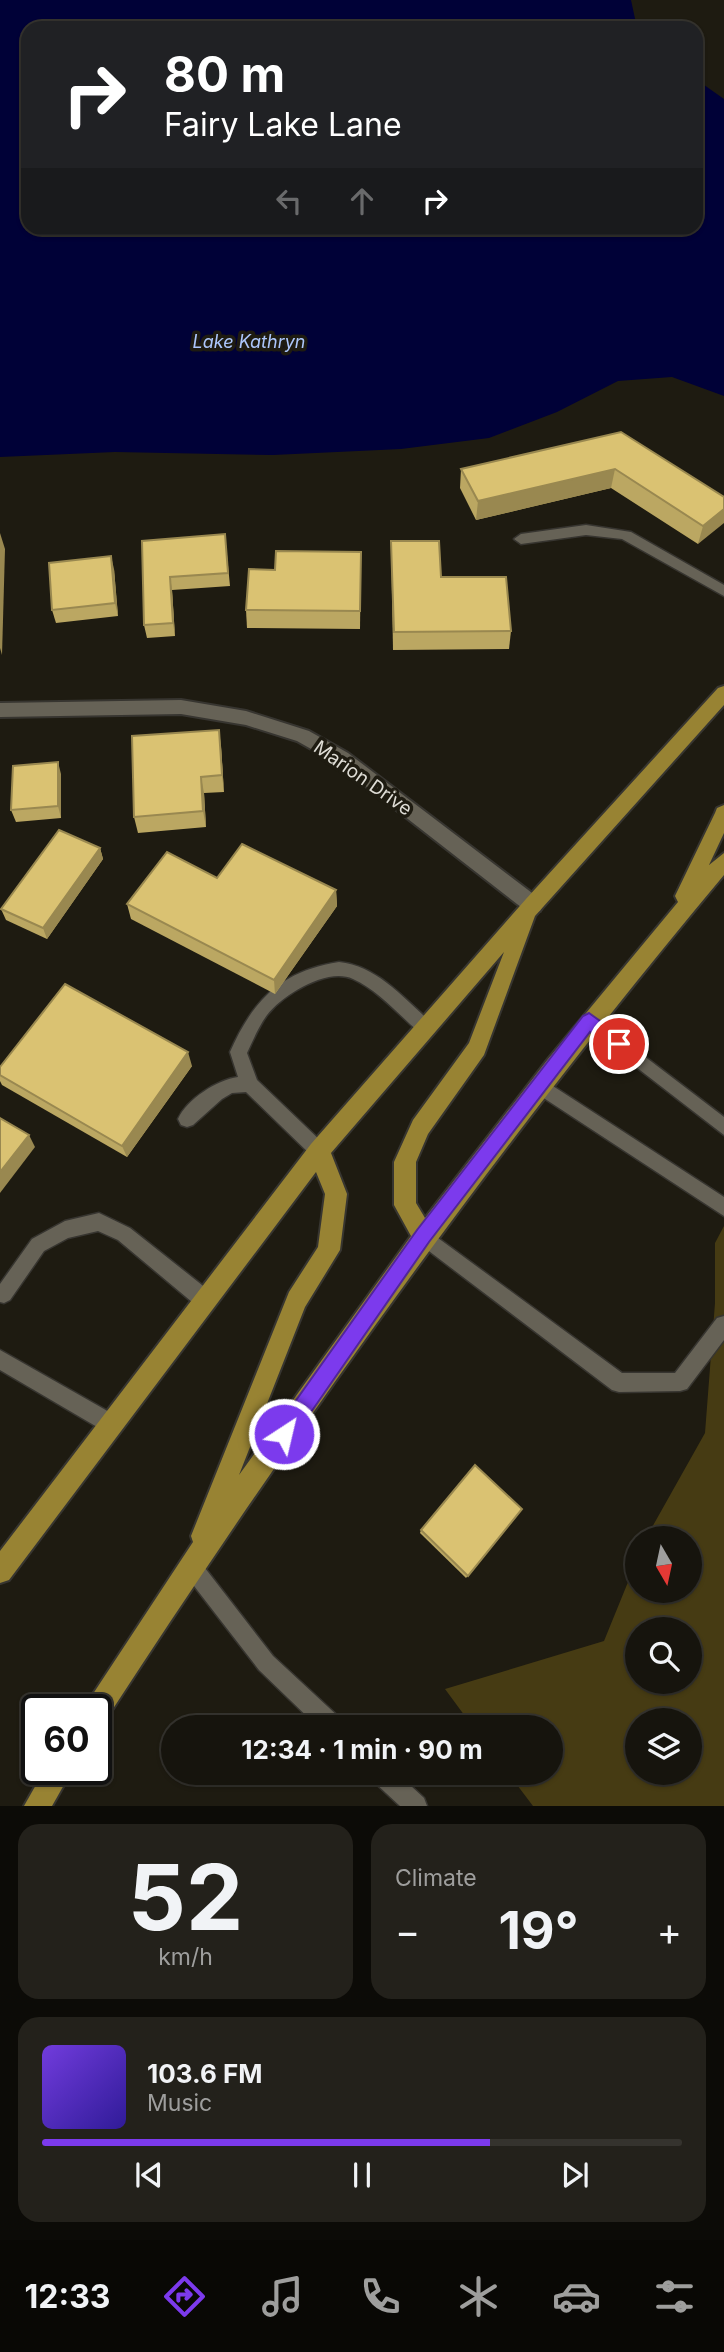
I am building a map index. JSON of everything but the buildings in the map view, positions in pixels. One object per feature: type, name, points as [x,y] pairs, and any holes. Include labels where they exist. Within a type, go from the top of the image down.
[{"type":"main road","points":[[0,1571],[319,1152],[533,905],[724,693]]},
{"type":"main road","points":[[674,919],[724,813]]},
{"type":"main road","points":[[108,1694],[191,1566],[423,1236],[589,1021],[724,861]]},
{"type":"main road","points":[[423,1236],[405,1205],[405,1162],[420,1127],[477,1048],[533,905]]},
{"type":"main road","points":[[191,1566],[297,1300],[329,1250],[336,1195],[319,1152]]},
{"type":"main road","points":[[37,1806],[50,1785]]},
{"type":"street","name":"Marion Drive","points":[[0,710],[181,707],[246,718],[303,736],[342,758],[533,905]]},
{"type":"lane","points":[[521,539],[577,530],[612,531],[626,535],[724,591]]},
{"type":"lane","points":[[319,1152],[250,1085],[238,1052],[263,1007],[293,986],[327,971],[346,968],[368,978],[426,1028]]},
{"type":"lane","points":[[589,1021],[724,1128]]},
{"type":"lane","points":[[187,1119],[215,1093],[242,1083],[250,1085]]},
{"type":"lane","points":[[539,1085],[724,1207]]},
{"type":"lane","points":[[4,1294],[38,1245],[65,1230],[99,1222],[124,1234],[205,1300]]},
{"type":"lane","points":[[423,1236],[618,1383],[680,1382],[724,1325]]},
{"type":"lane","points":[[0,1359],[111,1424]]},
{"type":"lane","points":[[191,1566],[266,1663],[320,1715]]},
{"type":"lane","points":[[394,1785],[416,1806]]},
{"type":"shaded area","points":[[724,1226],[724,1806],[533,1806],[517,1785],[563,1785],[563,1715],[464,1715],[445,1689],[604,1641],[625,1589],[625,1603],[702,1603],[702,1526],[653,1526],[705,1433],[715,1303],[715,1243]]},
{"type":"water","name":"Lake Kathryn","points":[[0,0],[631,0],[636,21],[21,21],[21,235],[703,235],[703,84],[724,99],[724,396],[672,377],[618,381],[557,412],[489,438],[401,449],[273,455],[115,452],[0,457]]},
{"type":"route","points":[[284,1434],[423,1236],[589,1021],[619,1044]]}]
